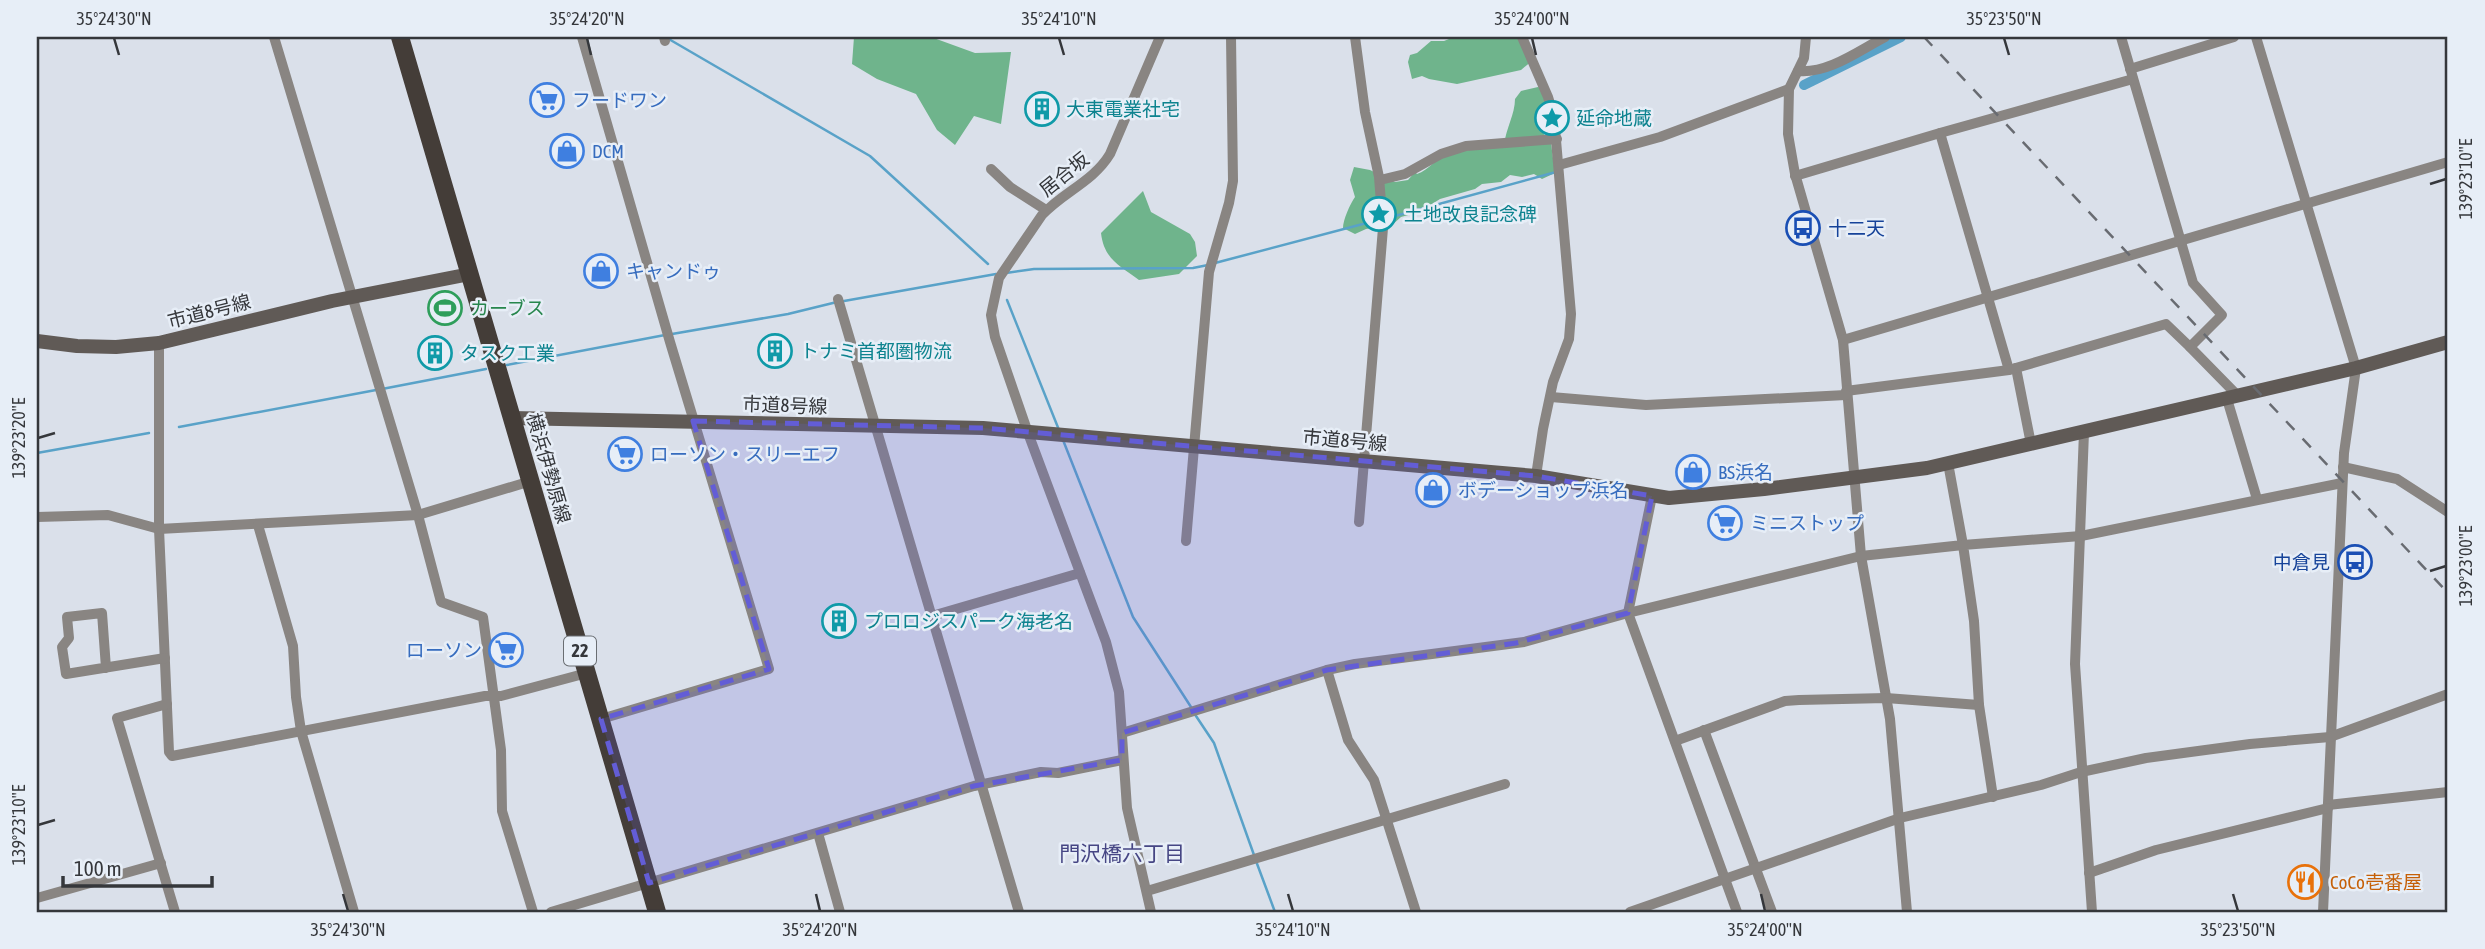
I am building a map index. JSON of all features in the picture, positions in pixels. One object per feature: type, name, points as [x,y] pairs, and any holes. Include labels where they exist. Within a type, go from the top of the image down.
[{"type":"main road","name":"横浜伊勢原線","points":[[400,37],[657,912]]},
{"type":"street","points":[[274,37],[418,515],[441,602],[483,617],[501,750],[502,811],[533,912]]},
{"type":"street","points":[[582,37],[693,421],[769,669],[601,719]]},
{"type":"street","name":"居合坂","points":[[1044,213],[1102,168],[1142,83],[1160,37]]},
{"type":"street","points":[[1186,541],[1212,264],[1233,181],[1231,37]]},
{"type":"street","points":[[1355,37],[1365,112],[1380,180],[1382,219],[1359,522]]},
{"type":"street","points":[[1522,37],[1548,97],[1557,139],[1571,314],[1569,339],[1560,361],[1543,429],[1536,477]]},
{"type":"street","points":[[1806,37],[1804,58],[1789,89],[1788,134],[1795,176],[1843,340],[1861,556],[1886,698],[1908,912]]},
{"type":"street","points":[[1798,71],[1823,69],[1885,37]]},
{"type":"street","points":[[2121,37],[2193,283],[2222,315],[2190,347]]},
{"type":"street","points":[[1795,176],[2132,74],[2235,37]]},
{"type":"street","points":[[2256,37],[2356,368],[2342,483],[2323,912]]},
{"type":"street","points":[[1559,166],[1660,137],[1789,89]]},
{"type":"street","points":[[1940,133],[1987,299],[2012,369],[2031,444]]},
{"type":"street","points":[[1380,180],[1405,174],[1441,154],[1466,146],[1557,139]]},
{"type":"street","points":[[1843,340],[2448,162]]},
{"type":"street","points":[[991,169],[1044,213],[996,285],[992,304],[993,327],[1028,433],[1106,642],[1119,692],[1127,808],[1151,912]]},
{"type":"street","name":"市道8号線","points":[[37,341],[116,347],[159,343],[351,297],[470,274]]},
{"type":"street","points":[[839,301],[1019,912]]},
{"type":"street","points":[[1551,397],[1646,405],[1846,393],[2012,369],[2166,324],[2190,347],[2232,397],[2257,499]]},
{"type":"street","name":"市道8号線","points":[[513,418],[983,428],[1536,477],[1652,496],[1683,496],[1927,468],[2356,368],[2448,342]]},
{"type":"street","points":[[159,343],[159,529],[169,752],[172,756],[494,696],[587,673]]},
{"type":"street","points":[[2084,432],[2075,664],[2092,912]]},
{"type":"street","points":[[1948,463],[1974,621],[1979,705],[1993,797]]},
{"type":"street","points":[[2343,467],[2397,479],[2448,512]]},
{"type":"street","points":[[37,517],[108,515],[159,529],[418,515],[531,481]]},
{"type":"street","points":[[1122,733],[1327,670],[1514,643],[1861,556],[2081,536],[2342,483]]},
{"type":"street","points":[[1652,496],[1628,613],[1737,912]]},
{"type":"street","points":[[258,525],[293,646],[296,697],[302,731],[354,912]]},
{"type":"street","points":[[932,616],[1080,573]]},
{"type":"street","points":[[106,668],[102,614],[67,617],[69,638],[62,647],[66,674],[106,668],[165,658]]},
{"type":"street","points":[[1327,670],[1348,740],[1374,780],[1416,912]]},
{"type":"street","points":[[1630,912],[1900,818],[2146,758],[2250,744],[2330,737],[2448,694]]},
{"type":"street","points":[[1675,741],[1785,701],[1886,698],[1979,705]]},
{"type":"street","points":[[167,704],[117,718],[175,912]]},
{"type":"street","points":[[1704,730],[1772,912]]},
{"type":"street","points":[[551,912],[982,783],[1041,772],[1058,773],[1122,760]]},
{"type":"street","points":[[1147,891],[1505,784]]},
{"type":"street","points":[[2089,873],[2156,850],[2328,807],[2448,792]]},
{"type":"street","points":[[818,833],[840,912]]},
{"type":"street","points":[[37,898],[161,863]]},
{"type":"highlighted area","points":[[693,421],[983,428],[1536,476],[1652,496],[1628,613],[1516,643],[1327,670],[1122,733],[1122,760],[974,786],[649,883],[601,719],[769,669]]},
{"type":"green space","points":[[854,37],[931,37],[975,53],[1011,52],[1001,124],[974,116],[955,145],[937,130],[916,94],[877,79],[852,64]]},
{"type":"green space","points":[[1454,37],[1525,37],[1533,60],[1521,70],[1457,84],[1422,76],[1412,79],[1408,62],[1410,55],[1417,53],[1431,41],[1444,41]]},
{"type":"green space","points":[[1541,88],[1554,133],[1550,136],[1549,120],[1543,121],[1539,128],[1551,143],[1555,173],[1542,179],[1534,174],[1522,177],[1510,175],[1501,182],[1482,184],[1475,189],[1440,199],[1419,212],[1401,217],[1392,225],[1366,229],[1355,234],[1343,228],[1355,197],[1350,180],[1354,167],[1370,170],[1395,182],[1408,180],[1415,172],[1421,172],[1448,153],[1504,145],[1515,99],[1521,91]]},
{"type":"green space","points":[[1143,191],[1151,212],[1190,234],[1195,242],[1197,256],[1179,274],[1139,280],[1114,261],[1105,249],[1101,233]]},
{"type":"waterway","points":[[1804,85],[1901,37]]},
{"type":"waterway","points":[[667,38],[870,156],[988,264]]},
{"type":"waterway","points":[[1384,219],[1556,172]]},
{"type":"waterway","points":[[1215,263],[1378,220]]},
{"type":"waterway","points":[[1006,273],[1034,269],[1193,268],[1208,265]]},
{"type":"waterway","points":[[844,301],[996,274]]},
{"type":"waterway","points":[[1007,300],[1059,430]]},
{"type":"waterway","points":[[672,334],[788,314],[837,302]]},
{"type":"waterway","points":[[507,365],[665,335]]},
{"type":"waterway","points":[[382,389],[486,369]]},
{"type":"waterway","points":[[179,427],[376,390]]},
{"type":"waterway","points":[[37,453],[149,433]]},
{"type":"waterway","points":[[1063,440],[1133,617],[1191,707]]},
{"type":"waterway","points":[[1194,713],[1214,743],[1254,855]]},
{"type":"waterway","points":[[1256,861],[1275,912]]},
{"type":"railway","points":[[1924,37],[2448,593]]},
{"type":"place","name":"フードワン","points":[[547,100]]},
{"type":"place","name":"大東電業社宅","points":[[1042,109]]},
{"type":"place","name":"延命地蔵","points":[[1552,118]]},
{"type":"place","name":"DCM","points":[[567,151]]},
{"type":"place","name":"土地改良記念碑","points":[[1379,214]]},
{"type":"place","name":"十二天","points":[[1803,228]]},
{"type":"place","name":"キャンドゥ","points":[[601,271]]},
{"type":"place","name":"カーブス","points":[[445,308]]},
{"type":"place","name":"トナミ首都圏物流","points":[[775,351]]},
{"type":"place","name":"タスク工業","points":[[435,353]]},
{"type":"place","name":"ローソン・スリーエフ","points":[[625,454]]},
{"type":"place","name":"BS浜名","points":[[1693,472]]},
{"type":"place","name":"ボデーショップ浜名","points":[[1433,490]]},
{"type":"place","name":"ミニストップ","points":[[1725,523]]},
{"type":"place","name":"中倉見","points":[[2355,562]]},
{"type":"place","name":"プロロジスパーク海老名","points":[[839,621]]},
{"type":"place","name":"ローソン","points":[[506,650]]},
{"type":"place","name":"CoCo壱番屋","points":[[2305,882]]},
{"type":"district","name":"門沢橋六丁目","points":[[1122,854]]}]
